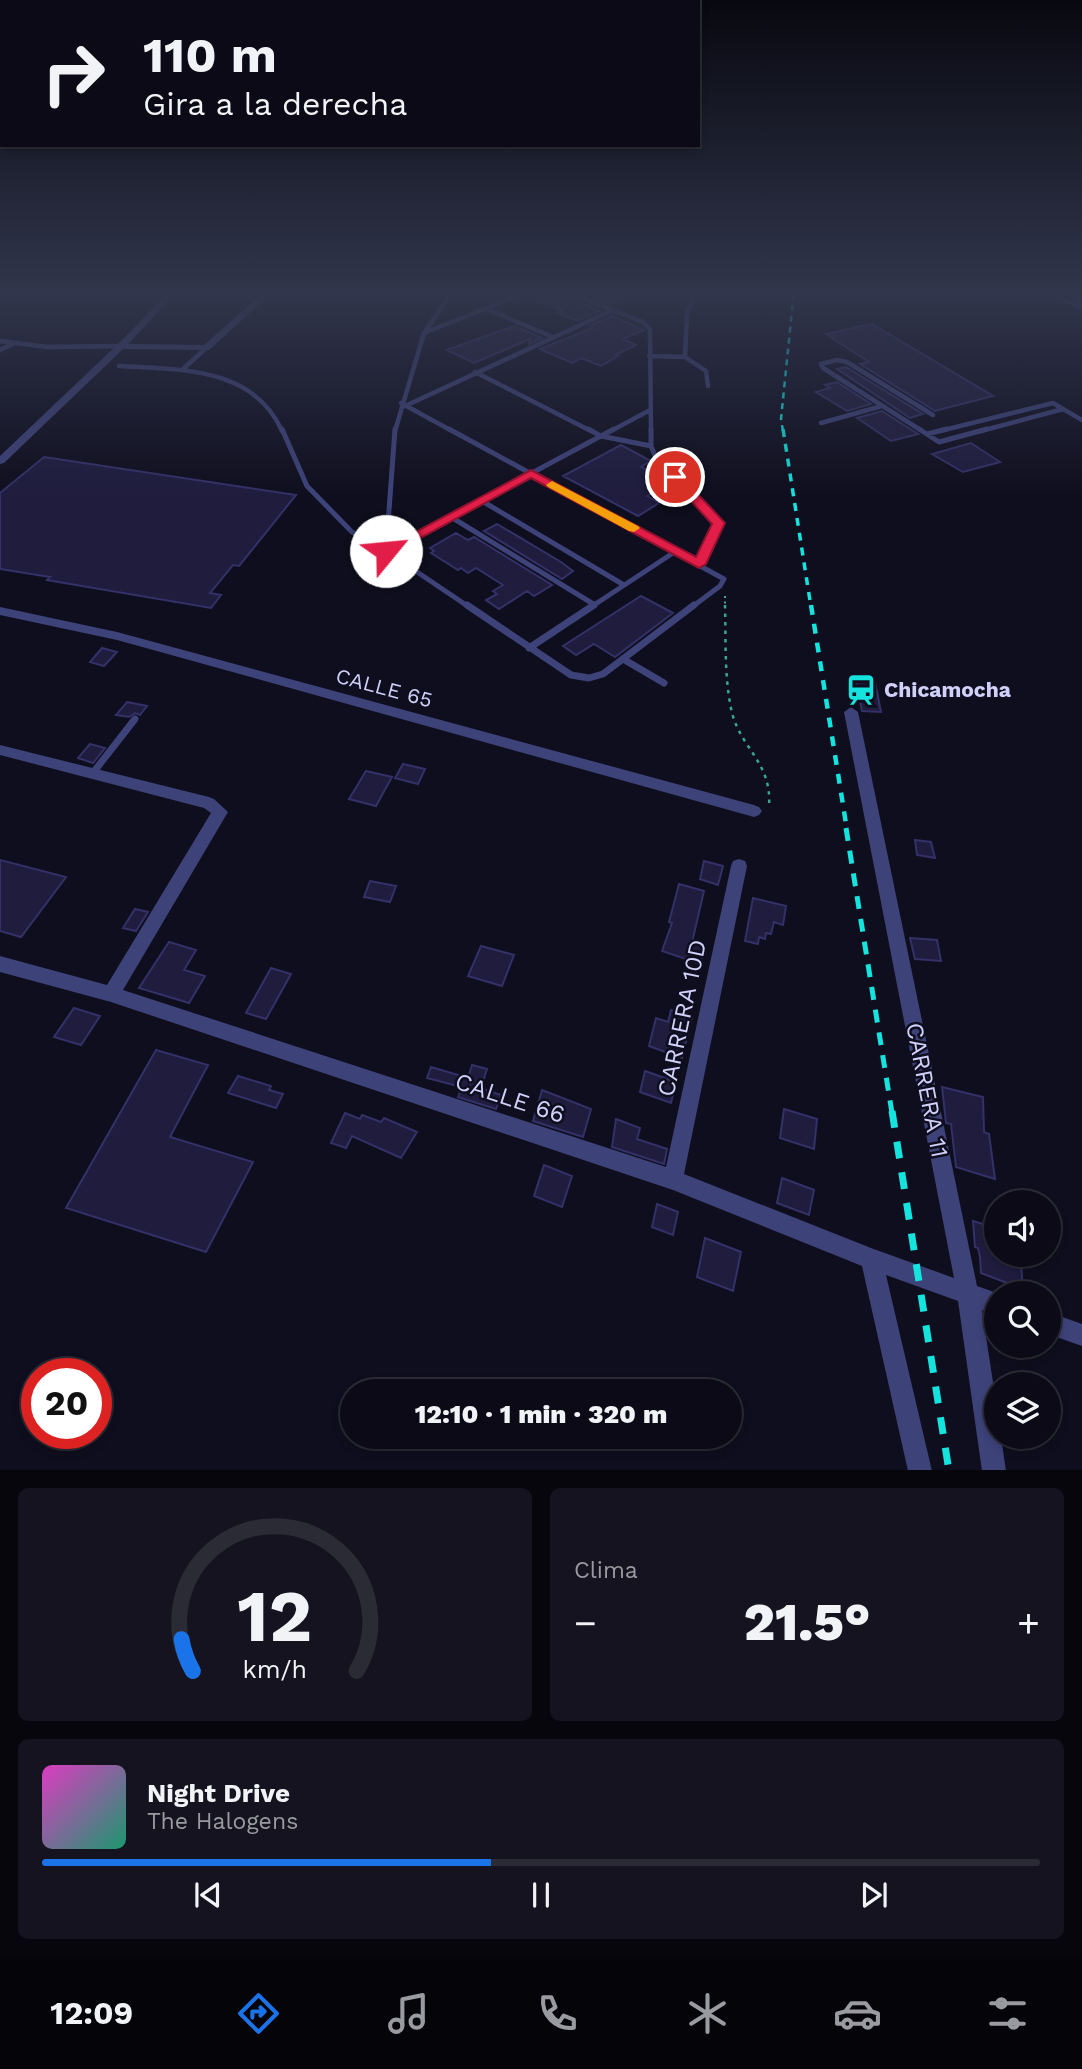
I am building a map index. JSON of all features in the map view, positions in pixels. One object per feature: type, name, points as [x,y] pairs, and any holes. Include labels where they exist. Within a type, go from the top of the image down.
[{"type":"street","points":[[0,461],[107,360]]},
{"type":"street","name":"CALLE 65","points":[[0,611],[130,640],[754,811]]},
{"type":"street","name":"CARRERA 11","points":[[851,712],[968,1294],[995,1470]]},
{"type":"street","points":[[0,750],[209,803],[220,812],[111,994]]},
{"type":"street","name":"CARRERA 10D","points":[[673,1180],[739,866]]},
{"type":"street","name":"CALLE 66","points":[[0,964],[111,994],[673,1180],[871,1259],[984,1300]]},
{"type":"street","points":[[871,1259],[920,1470]]},
{"type":"street","points":[[1061,1328],[1082,1335]]},
{"type":"lane","points":[[182,370],[193,360]]},
{"type":"lane","points":[[386,551],[396,422],[416,360]]},
{"type":"lane","points":[[403,405],[502,360]]},
{"type":"lane","points":[[649,360],[650,446],[656,457],[719,523],[699,564]]},
{"type":"lane","points":[[690,360],[706,371],[708,386]]},
{"type":"lane","points":[[835,360],[821,364],[822,368],[939,442],[1063,409]]},
{"type":"lane","points":[[839,360],[933,415]]},
{"type":"lane","points":[[119,366],[182,370],[238,384],[259,396],[277,419],[307,486],[352,532],[386,551],[571,675],[589,678],[603,674],[720,586],[724,579],[403,405]]},
{"type":"lane","points":[[475,372],[601,436],[650,446]]},
{"type":"lane","points":[[927,434],[1053,404],[1082,420]]},
{"type":"lane","points":[[821,423],[882,406]]},
{"type":"lane","points":[[386,551],[650,410]]},
{"type":"lane","points":[[482,500],[515,523],[624,585]]},
{"type":"lane","points":[[451,517],[595,605]]},
{"type":"lane","points":[[529,649],[676,551]]},
{"type":"lane","points":[[623,659],[664,683]]},
{"type":"lane","points":[[92,775],[135,719]]},
{"type":"path","points":[[724,579],[729,684],[735,724],[763,764],[772,786],[769,807],[764,812],[754,811]]},
{"type":"building","points":[[585,360],[612,360],[601,366]]},
{"type":"building","points":[[865,360],[932,360],[993,396],[935,411],[860,364],[869,362]]},
{"type":"building","points":[[846,367],[923,414],[910,418],[837,369]]},
{"type":"building","points":[[837,382],[871,404],[847,411],[816,392],[830,388],[825,385]]},
{"type":"building","points":[[882,411],[918,434],[891,441],[857,418]]},
{"type":"building","points":[[971,443],[1000,462],[963,472],[932,454]]},
{"type":"building","points":[[621,445],[651,461],[641,467],[671,482],[647,496],[659,503],[638,516],[563,476]]},
{"type":"building","points":[[44,457],[296,495],[239,566],[233,565],[210,593],[221,595],[211,608],[47,580],[50,577],[0,569],[0,493]]},
{"type":"building","points":[[497,524],[573,571],[562,579],[484,531]]},
{"type":"building","points":[[456,533],[468,540],[474,537],[552,585],[534,596],[527,591],[499,609],[486,600],[497,594],[493,591],[503,585],[476,568],[468,573],[461,568],[458,570],[431,553],[434,551],[430,548]]},
{"type":"building","points":[[641,596],[673,613],[615,657],[594,644],[576,655],[563,646]]},
{"type":"building","points":[[102,648],[117,652],[104,666],[90,662]]},
{"type":"building","points":[[855,676],[874,677],[881,712],[862,711]]},
{"type":"building","points":[[127,702],[147,706],[140,715],[116,715]]},
{"type":"building","points":[[90,744],[105,748],[93,763],[78,758]]},
{"type":"building","points":[[403,764],[425,769],[418,784],[395,778]]},
{"type":"building","points":[[366,771],[392,777],[376,806],[349,799]]},
{"type":"building","points":[[915,840],[931,842],[935,858],[917,855]]},
{"type":"building","points":[[0,860],[66,877],[21,937],[0,931]]},
{"type":"building","points":[[704,861],[723,866],[718,885],[700,879]]},
{"type":"building","points":[[370,881],[396,886],[390,902],[364,897]]},
{"type":"building","points":[[679,884],[704,891],[693,938],[694,942],[705,946],[700,964],[662,951],[672,923],[669,922]]},
{"type":"building","points":[[753,898],[786,906],[783,925],[774,922],[771,934],[766,933],[765,939],[759,937],[758,944],[745,941]]},
{"type":"building","points":[[135,909],[148,912],[136,931],[123,928]]},
{"type":"building","points":[[910,938],[937,940],[941,961],[915,959]]},
{"type":"building","points":[[169,942],[196,950],[184,970],[205,976],[189,1003],[139,988]]},
{"type":"building","points":[[481,946],[514,955],[502,986],[468,976]]},
{"type":"building","points":[[271,968],[291,974],[266,1019],[246,1013]]},
{"type":"building","points":[[74,1008],[100,1016],[81,1045],[54,1037]]},
{"type":"building","points":[[671,1010],[692,1017],[682,1058],[649,1046],[656,1018],[668,1022]]},
{"type":"building","points":[[156,1050],[208,1065],[170,1137],[253,1162],[206,1252],[66,1208]]},
{"type":"building","points":[[472,1065],[487,1069],[481,1088],[501,1095],[496,1109],[458,1097],[462,1087],[427,1078],[431,1067],[468,1078]]},
{"type":"building","points":[[645,1071],[676,1082],[671,1103],[640,1092]]},
{"type":"building","points":[[238,1076],[271,1086],[269,1090],[283,1094],[276,1108],[228,1093]]},
{"type":"building","points":[[942,1087],[983,1097],[984,1132],[989,1134],[995,1179],[956,1167],[951,1124],[946,1123]]},
{"type":"building","points":[[542,1090],[591,1109],[583,1137],[533,1121]]},
{"type":"building","points":[[784,1109],[817,1119],[814,1149],[780,1138]]},
{"type":"building","points":[[345,1113],[360,1119],[362,1115],[381,1122],[384,1118],[417,1132],[401,1158],[352,1136],[346,1148],[331,1143]]},
{"type":"building","points":[[616,1119],[640,1128],[637,1139],[667,1149],[664,1164],[612,1147]]},
{"type":"building","points":[[544,1165],[572,1176],[562,1207],[534,1196]]},
{"type":"building","points":[[782,1178],[814,1190],[809,1215],[777,1203]]},
{"type":"building","points":[[657,1204],[678,1212],[673,1235],[652,1227]]},
{"type":"building","points":[[973,1221],[984,1224],[984,1267],[1021,1267],[1022,1281],[1002,1281],[981,1273],[978,1248],[975,1247]]},
{"type":"building","points":[[705,1238],[741,1252],[733,1291],[697,1277]]},
{"type":"railway","points":[[783,431],[781,419],[787,360]]},
{"type":"railway","points":[[783,429],[811,607]]},
{"type":"railway","points":[[811,605],[847,830]]},
{"type":"railway","points":[[846,828],[892,1113]]},
{"type":"railway","points":[[892,1111],[949,1470]]},
{"type":"slow traffic","points":[[552,485],[634,528]]},
{"type":"place","name":"Chicamocha","points":[[861,690]]},
{"type":"route","points":[[386,551],[531,474],[699,564],[719,523],[675,477]]}]
